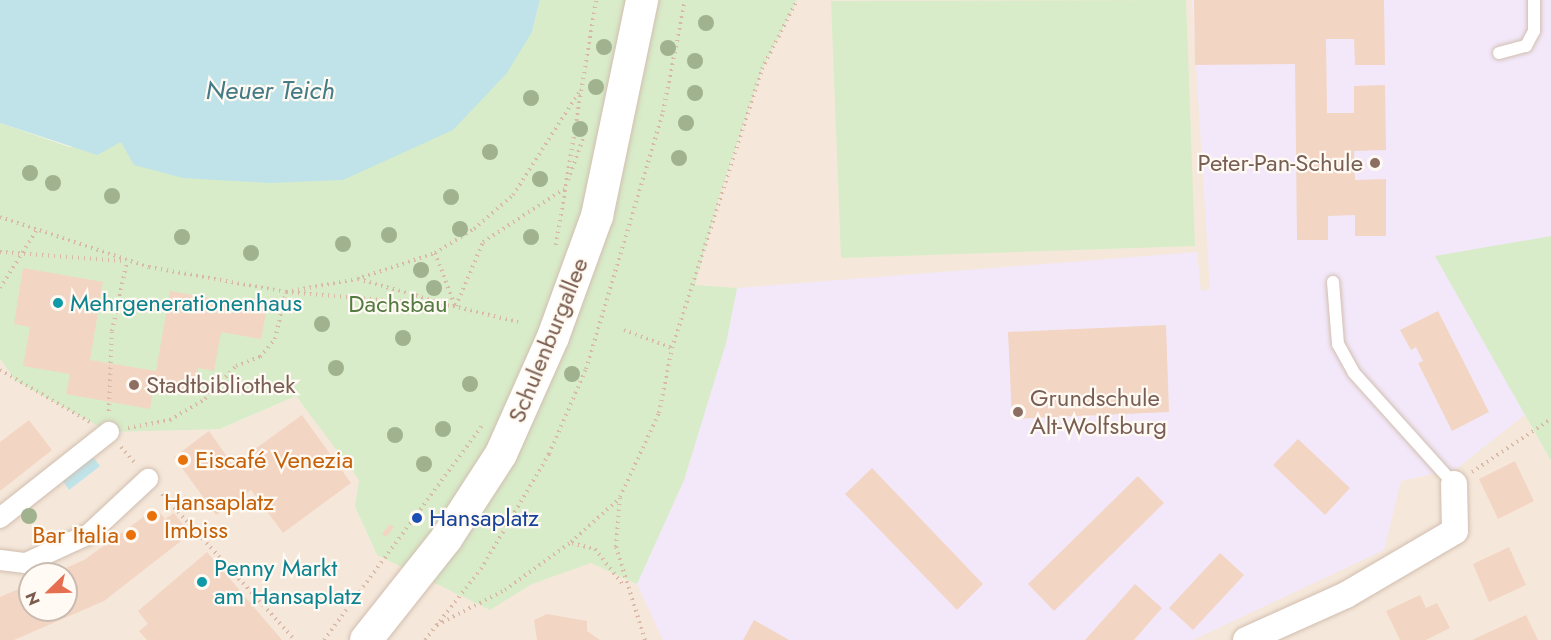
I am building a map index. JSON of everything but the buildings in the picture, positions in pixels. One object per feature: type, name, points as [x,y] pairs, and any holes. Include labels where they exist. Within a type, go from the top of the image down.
[{"type":"street","name":"Schulenburgallee","points":[[366,640],[446,539],[501,454],[553,337],[597,216],[642,0]]},
{"type":"street","points":[[0,518],[109,432]]},
{"type":"street","points":[[0,560],[26,563],[89,534],[148,479]]},
{"type":"street","points":[[1246,640],[1293,631],[1455,531],[1454,484]]},
{"type":"lane","points":[[1499,53],[1526,46],[1534,31],[1534,0]]},
{"type":"lane","points":[[1333,282],[1338,345],[1354,373],[1454,484]]},
{"type":"path","points":[[554,254],[596,0]]},
{"type":"path","points":[[645,640],[624,586],[616,548],[620,497],[658,413],[672,348],[762,69],[797,0]]},
{"type":"path","points":[[286,292],[357,279],[435,253],[513,195],[580,89]]},
{"type":"path","points":[[456,306],[483,242],[564,189]]},
{"type":"path","points":[[0,217],[38,228],[127,261]]},
{"type":"path","points":[[0,288],[18,256],[38,228]]},
{"type":"path","points":[[0,252],[18,256],[127,261],[286,292],[456,306]]},
{"type":"path","points":[[435,253],[456,306]]},
{"type":"path","points":[[109,432],[112,331],[127,261]]},
{"type":"path","points":[[357,279],[518,322]]},
{"type":"path","points":[[147,424],[170,420],[205,399],[236,366],[260,357],[275,339],[286,292]]},
{"type":"path","points":[[624,330],[672,348]]},
{"type":"path","points":[[0,370],[109,432],[148,479],[295,640]]},
{"type":"path","points":[[1454,484],[1551,419]]},
{"type":"path","points":[[324,640],[484,423]]},
{"type":"path","points":[[436,625],[505,590],[571,542],[620,497]]},
{"type":"path","points":[[571,542],[595,549],[624,586]]},
{"type":"shaded area","points":[[628,0],[1551,0],[1435,256],[1551,461],[1551,640],[0,640],[0,359],[16,379],[220,429],[296,396],[364,485],[355,507],[377,555],[381,534]]},
{"type":"shaded area","name":"Grundschule Alt-Wolfsburg","points":[[1192,0],[1551,0],[1551,394],[1456,469],[1401,481],[1384,550],[1193,640],[663,640],[637,584],[684,480],[726,343],[737,288],[1197,252],[1201,291],[1210,289]]},
{"type":"green space","name":"Dachsbau","points":[[540,0],[797,0],[762,69],[721,191],[695,285],[737,288],[726,343],[684,480],[637,584],[591,563],[532,584],[490,610],[377,555],[355,507],[359,480],[296,396],[220,429],[109,432],[16,381],[0,359],[0,123],[70,147],[121,142],[532,32]]},
{"type":"green space","points":[[1186,0],[1195,246],[841,258],[831,1]]},
{"type":"green space","points":[[1551,236],[1551,461],[1435,256]]},
{"type":"water","name":"Neuer Teich","points":[[0,0],[540,0],[532,32],[507,73],[453,130],[343,180],[270,183],[183,178],[134,165],[121,142],[97,155],[0,123]]},
{"type":"water","points":[[90,453],[100,466],[69,490],[60,477]]},
{"type":"place","name":"Peter-Pan-Schule","points":[[1375,163]]},
{"type":"place","name":"Mehrgenerationenhaus","points":[[58,303]]},
{"type":"place","name":"Stadtbibliothek","points":[[134,385]]},
{"type":"place","name":"Grundschule Alt-Wolfsburg","points":[[1018,412]]},
{"type":"place","name":"Eiscafé Venezia","points":[[183,460]]},
{"type":"place","name":"Hansaplatz Imbiss","points":[[152,516]]},
{"type":"place","name":"Hansaplatz","points":[[417,518]]},
{"type":"place","name":"Bar Italia","points":[[131,535]]},
{"type":"place","name":"Penny Markt am Hansaplatz","points":[[202,582]]}]
